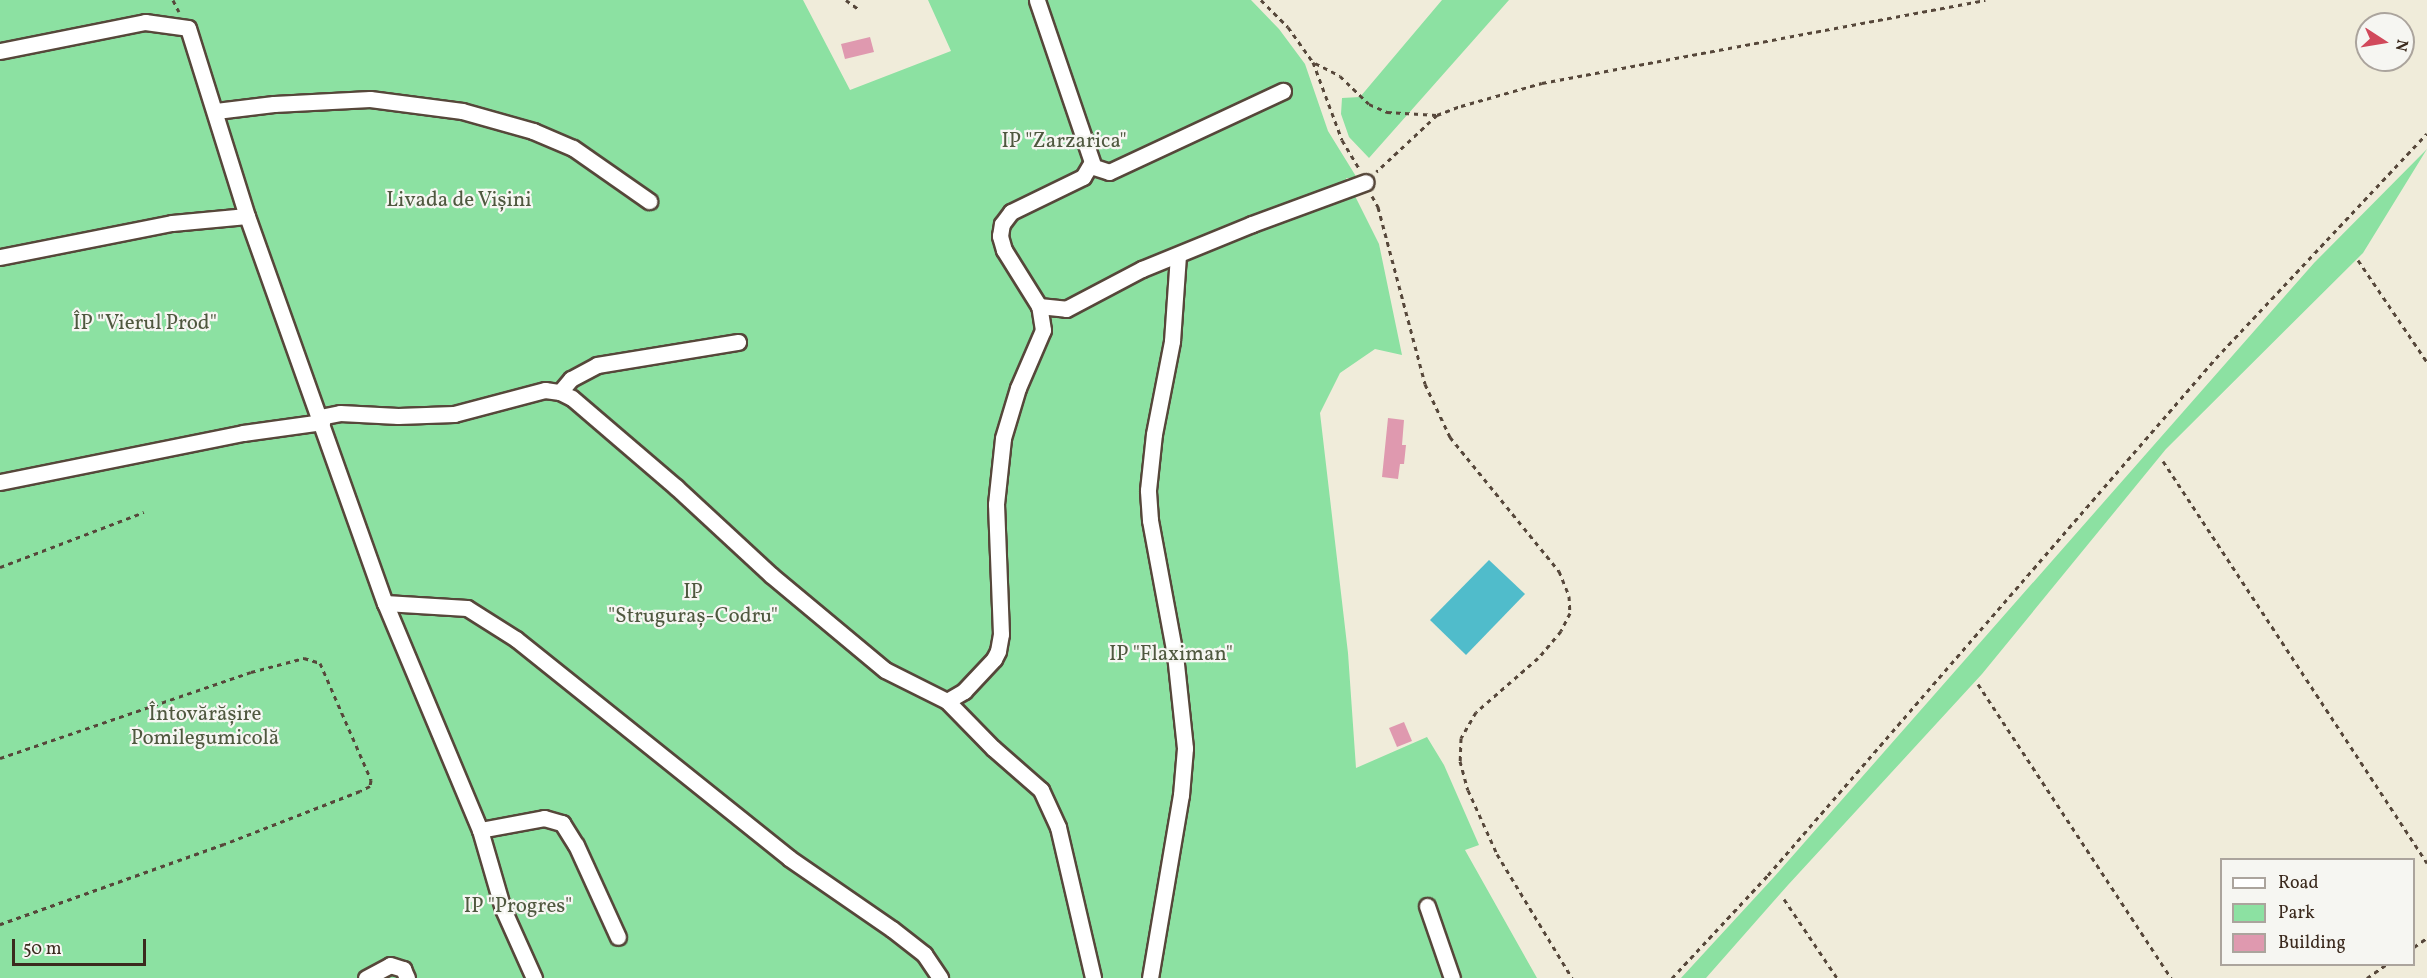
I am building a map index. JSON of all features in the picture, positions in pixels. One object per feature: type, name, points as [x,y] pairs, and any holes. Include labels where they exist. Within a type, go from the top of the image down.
[{"type":"street","points":[[947,701],[964,691],[994,659],[998,651],[1001,634],[996,504],[1003,438],[1018,388],[1043,330],[1039,306],[1004,250],[1000,236],[1002,225],[1011,212],[1083,177],[1091,166],[1092,157],[1036,0]]},
{"type":"street","points":[[0,51],[145,22],[188,28],[216,111],[247,216],[386,603],[480,830],[503,909],[534,978]]},
{"type":"street","points":[[1091,166],[1109,172],[1283,91]]},
{"type":"street","points":[[216,111],[274,104],[370,99],[462,111],[533,131],[573,148],[649,201]]},
{"type":"street","points":[[1039,306],[1066,309],[1142,269],[1262,220],[1366,182]]},
{"type":"street","points":[[0,256],[172,223],[247,216]]},
{"type":"street","points":[[1150,978],[1180,795],[1185,748],[1175,655],[1150,520],[1148,490],[1154,434],[1172,341],[1178,255]]},
{"type":"street","points":[[560,392],[580,373],[597,365],[738,342]]},
{"type":"street","points":[[0,482],[321,420],[340,413],[398,416],[454,414],[537,391],[560,392],[572,398],[676,488],[771,575],[885,670],[947,701],[993,748],[1035,783],[1048,803],[1058,827],[1093,978]]},
{"type":"street","points":[[386,603],[467,608],[516,639],[789,858],[924,954],[940,978]]},
{"type":"street","points":[[480,830],[544,818],[562,823],[581,855],[618,938]]},
{"type":"street","points":[[1427,906],[1452,978]]},
{"type":"street","points":[[366,978],[390,965],[403,969],[407,978]]},
{"type":"path","points":[[846,0],[857,8]]},
{"type":"path","points":[[1261,0],[1288,27],[1313,62],[1342,140],[1378,207],[1425,384],[1450,437],[1559,571],[1569,596],[1570,613],[1561,631],[1538,658],[1476,712],[1461,738],[1460,761],[1468,790],[1497,854],[1572,978]]},
{"type":"path","points":[[1366,182],[1437,116],[1461,106],[1542,83],[1986,0]]},
{"type":"path","points":[[1313,62],[1340,76],[1369,104],[1387,112],[1437,116]]},
{"type":"path","points":[[1672,978],[1776,866],[2216,358],[2427,133]]},
{"type":"path","points":[[2358,260],[2427,362]]},
{"type":"path","points":[[2163,461],[2427,863]]},
{"type":"path","points":[[0,567],[144,512]]},
{"type":"path","points":[[0,758],[251,672],[304,658],[320,663],[371,780],[370,786],[360,791],[235,840],[0,924]]},
{"type":"path","points":[[1978,684],[2171,978]]},
{"type":"path","points":[[1784,899],[1837,978]]},
{"type":"path","points":[[2367,978],[2385,966]]},
{"type":"green space","points":[[0,0],[803,0],[850,90],[951,51],[928,0],[1251,0],[1279,29],[1305,64],[1328,131],[1357,178],[1346,178],[1379,244],[1402,355],[1375,349],[1340,373],[1320,413],[1348,653],[1356,768],[1427,737],[1444,765],[1479,845],[1465,850],[1537,978],[0,978]]},
{"type":"green space","points":[[1442,0],[1509,0],[1369,158],[1349,137],[1341,114],[1342,98],[1360,97]]},
{"type":"green space","points":[[2427,149],[2363,253],[2166,449],[1982,674],[1788,885],[1706,978],[1681,978],[1774,877],[2314,263]]},
{"type":"water","points":[[1489,560],[1525,594],[1466,655],[1430,620]]},
{"type":"building","points":[[870,37],[874,52],[845,59],[841,44]]},
{"type":"building","points":[[1388,418],[1404,420],[1402,445],[1406,445],[1404,464],[1400,464],[1398,479],[1382,477]]},
{"type":"building","points":[[1404,722],[1412,741],[1397,747],[1389,728]]},
{"type":"park label","name":"IP \"Zarzarica\"","points":[[1064,142]]},
{"type":"park label","name":"Livada de Vișini","points":[[459,201]]},
{"type":"park label","name":"ÎP \"Vierul Prod\"","points":[[145,324]]},
{"type":"park label","name":"IP \"Struguraș-Codru\"","points":[[693,605]]},
{"type":"park label","name":"IP \"Flaximan\"","points":[[1171,655]]},
{"type":"park label","name":"Întovărășire Pomilegumicolă","points":[[205,727]]},
{"type":"park label","name":"IP \"Progres\"","points":[[518,907]]}]
